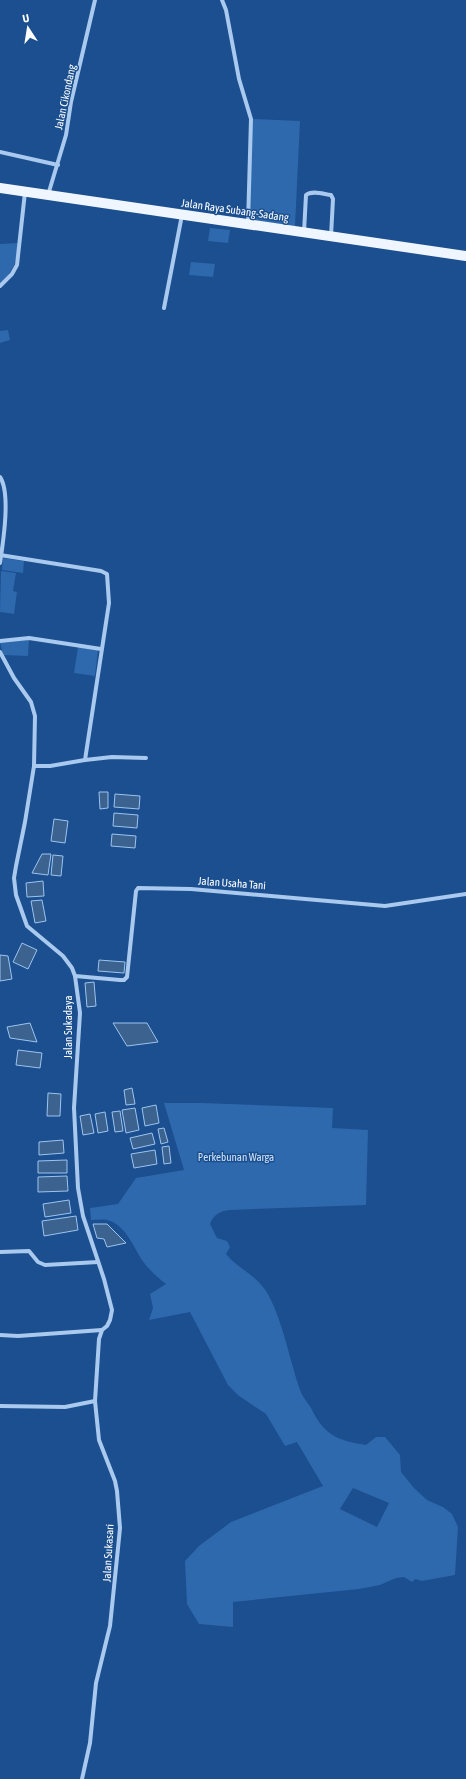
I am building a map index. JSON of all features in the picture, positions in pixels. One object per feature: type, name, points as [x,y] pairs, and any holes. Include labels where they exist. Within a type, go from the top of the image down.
[{"type":"main road","name":"Jalan Raya Subang-Sadang","points":[[0,188],[466,256]]},
{"type":"street","name":"Jalan Cikondang","points":[[48,196],[66,135],[71,102],[95,0]]},
{"type":"street","points":[[222,0],[226,12],[239,79],[251,119],[248,225]]},
{"type":"street","points":[[0,152],[58,165]]},
{"type":"street","points":[[0,286],[12,274],[17,266],[24,192]]},
{"type":"street","points":[[304,232],[306,195],[310,192],[331,195],[333,199],[331,237]]},
{"type":"street","points":[[164,308],[182,215]]},
{"type":"street","points":[[0,477],[4,483],[6,495],[0,563]]},
{"type":"street","points":[[1,555],[105,572],[108,581],[109,603],[85,760]]},
{"type":"street","points":[[0,641],[29,638],[101,649]]},
{"type":"street","name":"Jalan Sukadaya","points":[[0,652],[14,678],[33,707],[35,722],[34,766],[14,878],[16,895],[27,926],[63,956],[72,968],[75,976],[80,1013],[75,1092],[78,1188],[84,1220],[98,1262]]},
{"type":"street","points":[[34,766],[58,765],[112,757],[146,758]]},
{"type":"street","name":"Jalan Usaha Tani","points":[[75,976],[120,980],[127,977],[136,890],[139,888],[198,890],[385,906],[466,894]]},
{"type":"street","points":[[72,1174],[77,1174]]},
{"type":"street","points":[[0,1252],[29,1251],[38,1262],[45,1265],[98,1262],[112,1310],[110,1320],[107,1326],[102,1330],[18,1336],[0,1335]]},
{"type":"street","name":"Jalan Sukasari","points":[[82,1779],[90,1743],[96,1683],[110,1626],[117,1572],[120,1528],[118,1491],[99,1440],[95,1401],[99,1339],[102,1330]]},
{"type":"street","points":[[0,1406],[65,1407],[95,1401]]},
{"type":"green space","points":[[252,119],[300,121],[295,226],[250,220]]},
{"type":"green space","points":[[210,228],[230,230],[228,243],[208,241]]},
{"type":"green space","points":[[18,243],[14,265],[9,274],[0,284],[0,244]]},
{"type":"green space","points":[[191,262],[215,264],[213,277],[189,275]]},
{"type":"green space","points":[[8,330],[10,340],[0,343],[0,331]]},
{"type":"green space","points":[[3,558],[24,561],[23,573],[2,570]]},
{"type":"green space","points":[[1,571],[16,573],[13,591],[17,592],[14,614],[0,612]]},
{"type":"green space","points":[[29,639],[28,656],[3,655],[0,642]]},
{"type":"green space","points":[[78,647],[98,650],[95,676],[74,673]]},
{"type":"green space","name":"Perkebunan Warga","points":[[164,1103],[333,1108],[332,1128],[368,1130],[366,1205],[230,1210],[223,1211],[218,1214],[213,1218],[210,1224],[217,1238],[227,1241],[230,1247],[226,1254],[231,1260],[254,1278],[265,1289],[269,1296],[279,1319],[301,1392],[322,1426],[328,1432],[339,1438],[366,1445],[376,1437],[385,1437],[400,1455],[401,1472],[414,1488],[427,1500],[443,1507],[452,1514],[458,1527],[455,1575],[422,1581],[415,1579],[412,1582],[404,1577],[396,1578],[380,1585],[359,1589],[233,1602],[233,1627],[199,1624],[187,1604],[185,1561],[199,1546],[231,1522],[323,1486],[297,1442],[285,1446],[266,1414],[239,1396],[228,1385],[190,1312],[149,1320],[153,1308],[150,1294],[166,1284],[147,1267],[128,1236],[119,1226],[107,1220],[91,1220],[90,1208],[118,1204],[136,1178],[184,1170]],"holes":[[[353,1488],[389,1503],[377,1527],[340,1509]]]},
{"type":"shaded area","points":[[99,792],[108,792],[108,808],[100,809]]},
{"type":"shaded area","points":[[115,794],[140,796],[139,809],[114,807]]},
{"type":"shaded area","points":[[114,813],[138,815],[137,828],[113,826]]},
{"type":"shaded area","points":[[54,819],[68,821],[65,843],[51,841]]},
{"type":"shaded area","points":[[112,834],[136,836],[135,848],[111,846]]},
{"type":"shaded area","points":[[42,854],[51,854],[48,875],[32,873]]},
{"type":"shaded area","points":[[53,855],[63,856],[61,876],[51,875]]},
{"type":"shaded area","points":[[43,881],[44,896],[27,897],[26,883]]},
{"type":"shaded area","points":[[42,900],[46,921],[35,923],[31,901]]},
{"type":"shaded area","points":[[22,943],[37,950],[28,969],[13,962]]},
{"type":"shaded area","points":[[0,955],[8,956],[12,979],[0,981]]},
{"type":"shaded area","points":[[99,960],[125,962],[124,973],[98,971]]},
{"type":"shaded area","points":[[94,982],[96,1006],[87,1007],[85,983]]},
{"type":"shaded area","points":[[30,1023],[37,1042],[10,1038],[7,1027]]},
{"type":"shaded area","points":[[113,1023],[147,1023],[158,1042],[127,1046]]},
{"type":"shaded area","points":[[18,1050],[42,1053],[40,1068],[16,1065]]},
{"type":"shaded area","points":[[132,1088],[135,1104],[126,1105],[124,1090]]},
{"type":"shaded area","points":[[48,1093],[61,1094],[60,1116],[47,1116]]},
{"type":"shaded area","points":[[156,1105],[159,1123],[145,1126],[142,1108]]},
{"type":"shaded area","points":[[135,1108],[139,1130],[126,1133],[122,1110]]},
{"type":"shaded area","points":[[120,1111],[123,1131],[115,1132],[112,1112]]},
{"type":"shaded area","points":[[105,1112],[108,1131],[98,1133],[95,1114]]},
{"type":"shaded area","points":[[90,1114],[94,1133],[83,1135],[80,1116]]},
{"type":"shaded area","points":[[164,1128],[168,1142],[161,1144],[158,1129]]},
{"type":"shaded area","points":[[152,1133],[155,1144],[133,1149],[130,1138]]},
{"type":"shaded area","points":[[63,1140],[64,1153],[39,1155],[39,1142]]},
{"type":"shaded area","points":[[169,1146],[171,1163],[164,1164],[162,1147]]},
{"type":"shaded area","points":[[155,1150],[157,1164],[134,1168],[131,1154]]},
{"type":"shaded area","points":[[67,1160],[67,1173],[38,1173],[38,1161]]},
{"type":"shaded area","points":[[67,1176],[68,1191],[38,1192],[38,1177]]},
{"type":"shaded area","points":[[69,1200],[71,1213],[45,1217],[43,1204]]},
{"type":"shaded area","points":[[76,1216],[78,1230],[44,1236],[42,1221]]},
{"type":"shaded area","points":[[93,1224],[107,1224],[126,1243],[107,1247],[104,1239],[97,1238]]}]
